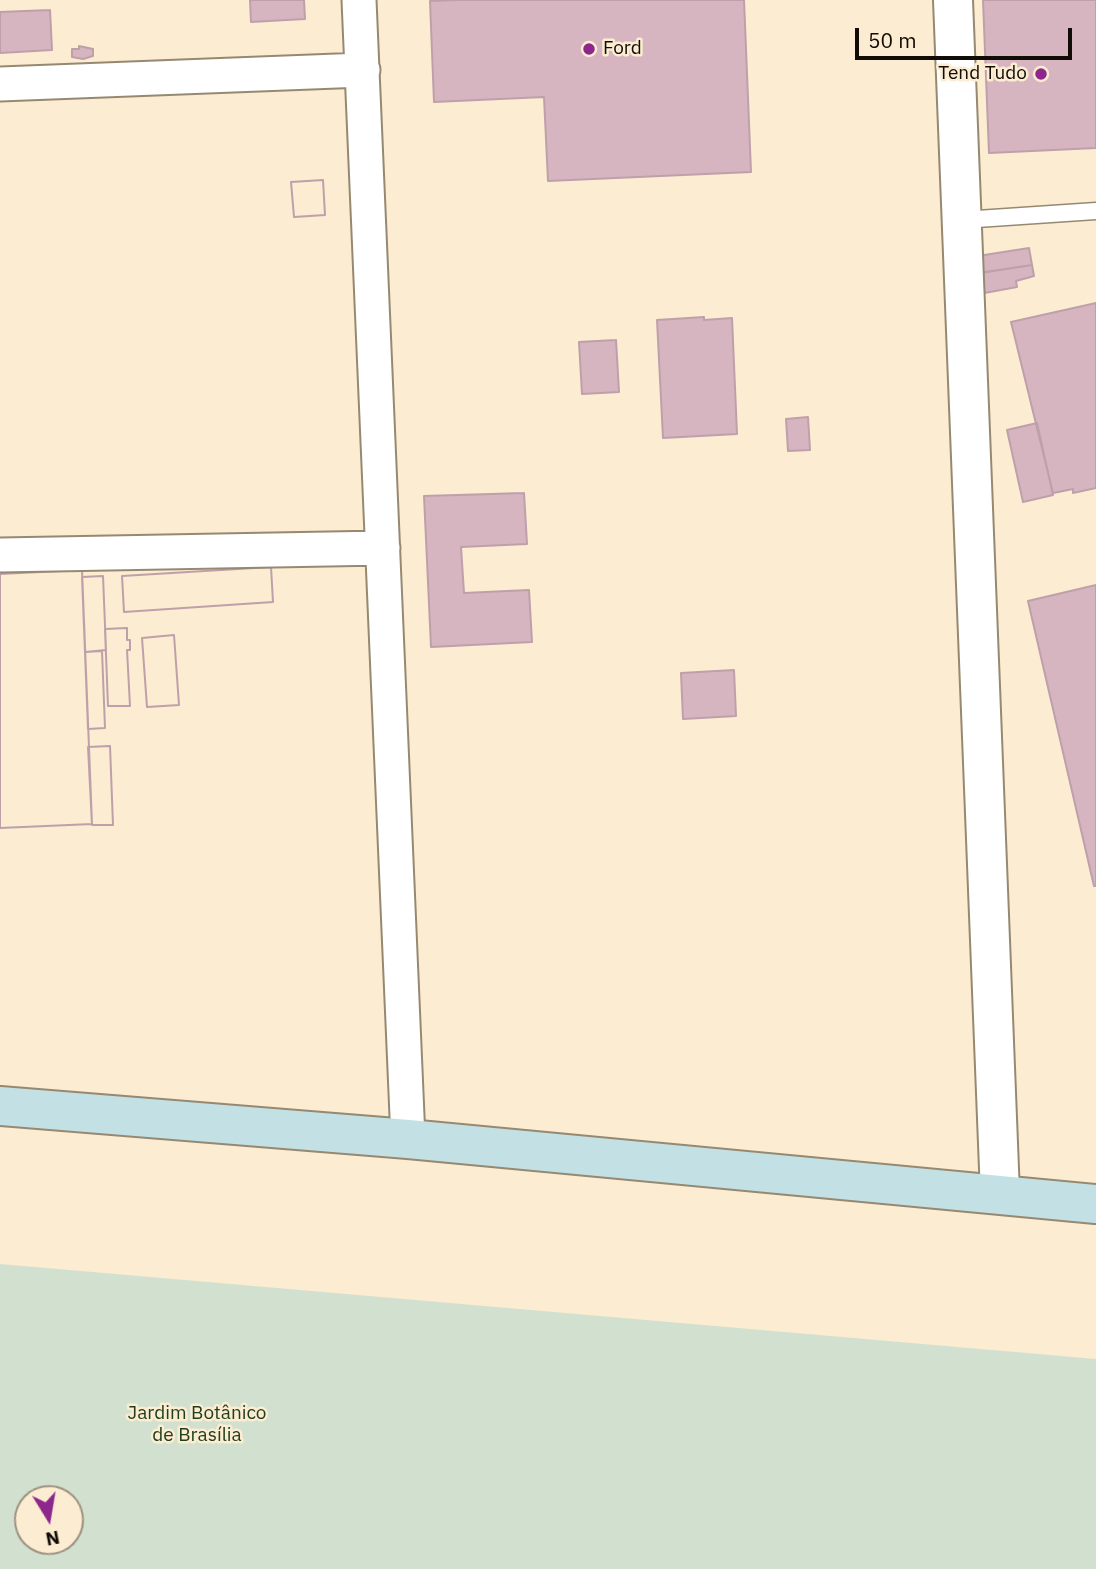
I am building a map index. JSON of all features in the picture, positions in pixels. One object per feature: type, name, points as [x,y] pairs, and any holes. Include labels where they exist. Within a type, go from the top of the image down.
[{"type":"main road","points":[[0,1106],[408,1139],[1096,1204]]},
{"type":"street","points":[[359,0],[408,1139]]},
{"type":"street","points":[[953,0],[1000,1194]]},
{"type":"street","points":[[0,85],[363,70]]},
{"type":"street","points":[[0,555],[383,548]]},
{"type":"lane","points":[[962,220],[1096,211]]},
{"type":"green space","name":"Jardim Botânico de Brasília","points":[[0,1264],[1096,1359],[1096,1569],[0,1569]]},
{"type":"building","points":[[250,0],[304,0],[305,19],[251,22]]},
{"type":"building","name":"Ford","points":[[744,0],[751,172],[548,181],[544,97],[434,102],[430,1]]},
{"type":"building","name":"Tend Tudo","points":[[983,0],[1096,0],[1096,148],[989,153]]},
{"type":"building","points":[[50,10],[52,50],[0,53],[0,12]]},
{"type":"building","points":[[79,46],[93,49],[93,56],[83,59],[72,57],[72,49],[79,49]]},
{"type":"building","points":[[323,180],[325,215],[294,217],[291,182]]},
{"type":"building","points":[[323,180],[325,215],[294,217],[291,182]]},
{"type":"building","points":[[1029,248],[1032,265],[981,273],[978,256]]},
{"type":"building","points":[[1032,265],[1034,276],[1016,281],[1017,287],[979,294],[978,273]]},
{"type":"building","points":[[1096,303],[1096,488],[1073,493],[1073,489],[1053,493],[1011,322]]},
{"type":"building","points":[[704,317],[704,320],[732,318],[737,434],[663,438],[657,320]]},
{"type":"building","points":[[616,340],[619,392],[582,394],[579,342]]},
{"type":"building","points":[[808,417],[810,450],[788,451],[786,419]]},
{"type":"building","points":[[1037,423],[1053,495],[1023,502],[1007,430]]},
{"type":"building","points":[[524,493],[527,544],[461,547],[464,593],[529,590],[532,642],[431,647],[424,496]]},
{"type":"building","points":[[271,567],[273,602],[124,612],[122,576]]},
{"type":"building","points":[[271,567],[273,602],[124,612],[122,576]]},
{"type":"building","points":[[82,570],[92,824],[0,828],[0,574]]},
{"type":"building","points":[[82,570],[92,824],[0,828],[0,574]]},
{"type":"building","points":[[103,576],[106,650],[85,652],[82,577]]},
{"type":"building","points":[[103,576],[106,650],[85,652],[82,577]]},
{"type":"building","points":[[1096,585],[1096,886],[1094,886],[1028,601]]},
{"type":"building","points":[[127,628],[127,640],[130,640],[130,650],[127,650],[130,706],[108,706],[105,629]]},
{"type":"building","points":[[127,628],[127,640],[130,640],[130,650],[127,650],[130,706],[108,706],[105,629]]},
{"type":"building","points":[[174,635],[179,705],[147,707],[142,638]]},
{"type":"building","points":[[174,635],[179,705],[147,707],[142,638]]},
{"type":"building","points":[[102,651],[105,728],[88,729],[85,652]]},
{"type":"building","points":[[102,651],[105,728],[88,729],[85,652]]},
{"type":"building","points":[[734,670],[736,716],[683,719],[681,673]]},
{"type":"building","points":[[110,746],[113,825],[92,825],[88,747]]},
{"type":"building","points":[[110,746],[113,825],[92,825],[88,747]]},
{"type":"place","name":"Ford","points":[[589,49]]},
{"type":"place","name":"Tend Tudo","points":[[1041,74]]}]
